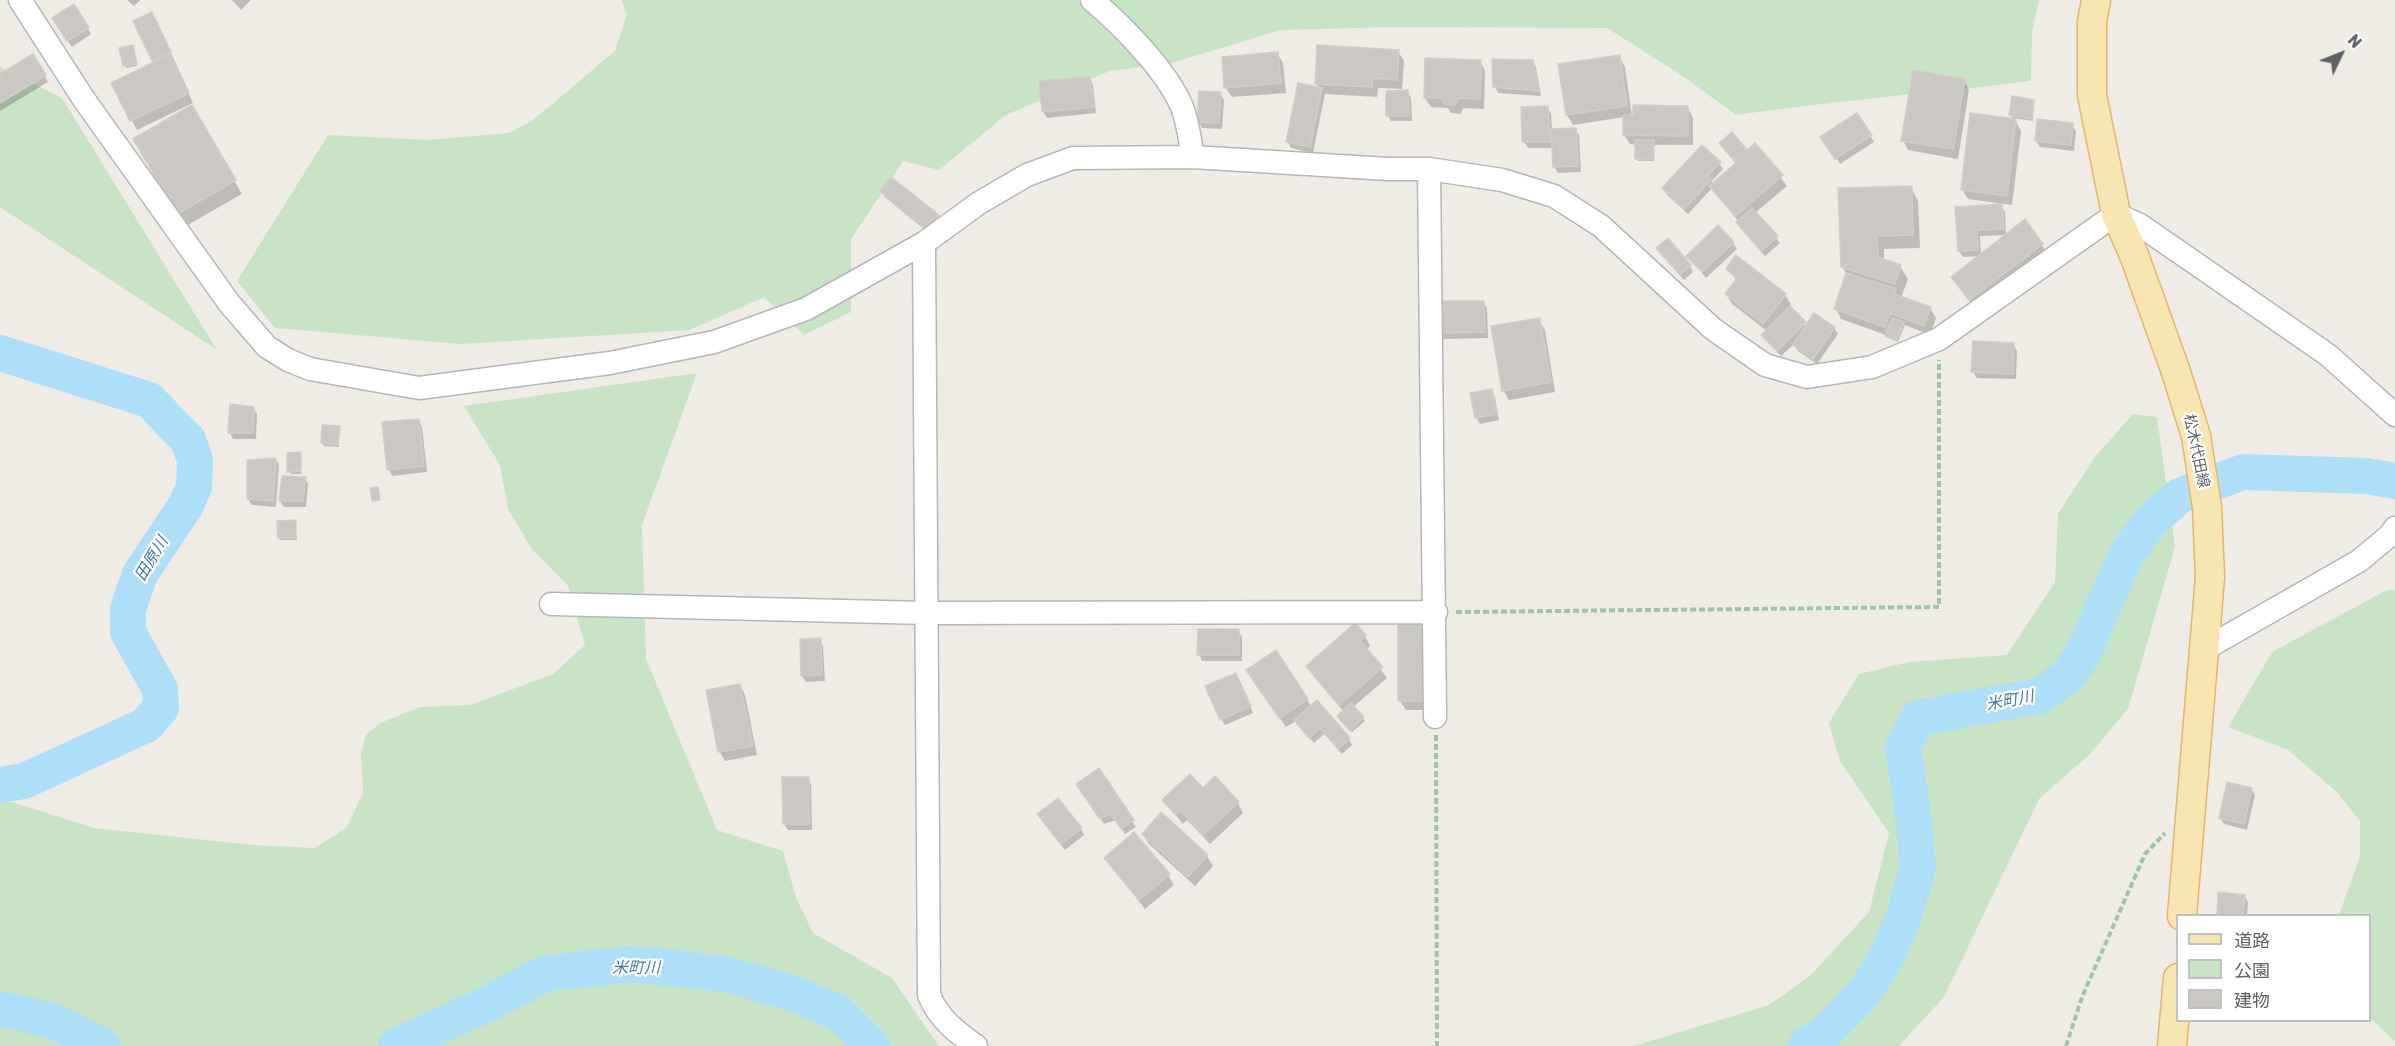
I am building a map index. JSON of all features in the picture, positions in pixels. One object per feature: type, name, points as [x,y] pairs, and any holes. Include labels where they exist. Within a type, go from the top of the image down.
[{"type":"main road","name":"松木代田線","points":[[2096,0],[2091,22],[2092,94],[2116,213],[2134,255],[2176,372],[2196,436],[2207,507],[2210,577],[2182,914]]},
{"type":"main road","points":[[2172,1046],[2176,1001]]},
{"type":"street","points":[[20,0],[83,98],[229,303],[267,347],[288,360],[310,369],[419,388],[610,363],[702,344],[806,309],[924,243],[979,203],[1027,175],[1073,158],[1193,158],[1388,169],[1429,169],[1502,180],[1554,196],[1600,226],[1713,329],[1765,365],[1807,377],[1872,367],[1939,339],[2116,213],[2140,225],[2328,355],[2395,415]]},
{"type":"street","points":[[1092,0],[1160,69],[1182,107],[1193,158]]},
{"type":"street","points":[[1429,169],[1436,717]]},
{"type":"street","points":[[924,243],[929,994],[936,1011],[945,1022],[976,1046]]},
{"type":"street","points":[[2203,650],[2359,561],[2389,536],[2395,528]]},
{"type":"street","points":[[550,604],[926,613],[1436,612]]},
{"type":"path","points":[[1436,612],[1939,607],[1939,339]]},
{"type":"path","points":[[1436,717],[1437,1046]]},
{"type":"path","points":[[2066,1046],[2082,997],[2145,854],[2191,806]]},
{"type":"green space","points":[[621,0],[2039,0],[2032,32],[2031,81],[1736,115],[1681,75],[1607,28],[1397,27],[1281,30],[1172,63],[1110,71],[1006,115],[939,170],[903,161],[851,239],[851,312],[804,335],[764,297],[690,330],[461,344],[275,328],[237,281],[328,135],[427,140],[509,133],[533,120],[615,51],[627,14]]},
{"type":"green space","points":[[0,67],[62,98],[217,350],[0,207]]},
{"type":"green space","points":[[697,373],[642,525],[646,659],[717,830],[783,851],[796,898],[813,933],[892,978],[939,1046],[0,1046],[0,798],[94,828],[253,845],[315,848],[347,827],[363,793],[361,755],[366,735],[380,723],[420,707],[470,705],[553,674],[585,645],[568,586],[531,548],[508,509],[500,465],[464,406]]},
{"type":"green space","points":[[2133,414],[2157,417],[2175,547],[2128,709],[2090,754],[2039,799],[1944,997],[1899,1046],[1634,1046],[1769,1005],[1810,976],[1869,912],[1889,833],[1840,761],[1829,723],[1859,674],[1909,662],[2007,655],[2055,582],[2058,514],[2094,458]]},
{"type":"green space","points":[[2387,590],[2395,590],[2395,1042],[2371,1019],[2371,914],[2339,914],[2360,856],[2360,821],[2337,792],[2288,750],[2228,727],[2272,652]]},
{"type":"building","points":[[74,4],[89,28],[67,41],[52,18]]},
{"type":"building","points":[[152,12],[171,52],[152,61],[133,21]]},
{"type":"building","points":[[133,45],[137,64],[123,66],[119,48]]},
{"type":"building","points":[[1317,45],[1399,50],[1397,80],[1373,78],[1372,87],[1315,84]]},
{"type":"building","points":[[1278,52],[1281,83],[1224,88],[1222,57]]},
{"type":"building","points":[[33,54],[46,75],[0,103],[0,74]]},
{"type":"building","points":[[171,54],[189,93],[130,121],[111,83]]},
{"type":"building","points":[[1620,55],[1627,106],[1566,115],[1558,64]]},
{"type":"building","points":[[1425,58],[1481,60],[1480,99],[1458,98],[1455,105],[1444,104],[1443,98],[1424,98]]},
{"type":"building","points":[[1492,59],[1533,60],[1539,91],[1493,87]]},
{"type":"building","points":[[1913,70],[1965,79],[1953,149],[1901,141]]},
{"type":"building","points":[[1090,77],[1094,107],[1042,112],[1039,81]]},
{"type":"building","points":[[1298,83],[1322,88],[1310,147],[1286,142]]},
{"type":"building","points":[[1408,90],[1409,116],[1386,116],[1386,91]]},
{"type":"building","points":[[1199,91],[1221,92],[1219,123],[1197,122]]},
{"type":"building","points":[[2012,96],[2034,100],[2032,119],[2009,115]]},
{"type":"building","points":[[192,105],[236,180],[177,214],[133,139]]},
{"type":"building","points":[[1633,105],[1688,106],[1688,136],[1623,135],[1623,115],[1633,115]]},
{"type":"building","points":[[1548,106],[1550,142],[1522,142],[1521,107]]},
{"type":"building","points":[[1857,113],[1872,135],[1835,159],[1820,137]]},
{"type":"building","points":[[1970,113],[2016,119],[2007,196],[1961,190]]},
{"type":"building","points":[[2037,119],[2073,123],[2071,145],[2035,141]]},
{"type":"building","points":[[1576,128],[1578,166],[1553,167],[1551,129]]},
{"type":"building","points":[[1732,132],[1747,150],[1755,143],[1783,175],[1735,216],[1709,186],[1736,163],[1719,143]]},
{"type":"building","points":[[1635,140],[1654,140],[1654,159],[1635,159]]},
{"type":"building","points":[[1702,145],[1721,162],[1709,174],[1711,180],[1684,209],[1662,188]]},
{"type":"building","points":[[891,177],[939,215],[927,230],[880,191]]},
{"type":"building","points":[[1912,186],[1913,235],[1877,236],[1878,257],[1901,265],[1895,284],[1841,267],[1838,188]]},
{"type":"building","points":[[2002,204],[2004,229],[1977,230],[1978,250],[1958,251],[1955,207]]},
{"type":"building","points":[[1752,208],[1778,236],[1761,251],[1736,222]]},
{"type":"building","points":[[2025,219],[2043,244],[1969,300],[1951,277]]},
{"type":"building","points":[[1718,225],[1734,242],[1702,272],[1686,256]]},
{"type":"building","points":[[1668,238],[1691,265],[1680,275],[1656,248]]},
{"type":"building","points":[[1736,255],[1786,294],[1763,324],[1725,294],[1737,278],[1726,269]]},
{"type":"building","points":[[1846,273],[1896,289],[1894,294],[1931,307],[1924,326],[1890,313],[1885,327],[1834,309]]},
{"type":"building","points":[[1437,301],[1484,301],[1485,332],[1437,333]]},
{"type":"building","points":[[1790,306],[1806,322],[1777,351],[1761,335]]},
{"type":"building","points":[[1814,313],[1835,327],[1813,359],[1793,345]]},
{"type":"building","points":[[1540,318],[1551,382],[1502,391],[1491,326]]},
{"type":"building","points":[[1892,318],[1904,322],[1897,340],[1885,336]]},
{"type":"building","points":[[1973,341],[2014,343],[2013,374],[1971,372]]},
{"type":"building","points":[[1492,389],[1497,414],[1475,418],[1470,393]]},
{"type":"building","points":[[230,404],[254,407],[253,433],[228,433]]},
{"type":"building","points":[[419,419],[424,466],[387,470],[382,422]]},
{"type":"building","points":[[322,425],[340,426],[338,445],[321,443]]},
{"type":"building","points":[[301,452],[301,471],[287,472],[287,453]]},
{"type":"building","points":[[276,458],[273,501],[247,499],[247,460]]},
{"type":"building","points":[[282,476],[306,477],[303,501],[279,501]]},
{"type":"building","points":[[378,487],[380,500],[372,501],[370,488]]},
{"type":"building","points":[[296,520],[296,538],[278,538],[277,521]]},
{"type":"building","points":[[1355,623],[1366,635],[1360,641],[1383,667],[1339,705],[1306,666]]},
{"type":"building","points":[[1398,624],[1426,624],[1426,701],[1398,701]]},
{"type":"building","points":[[1198,629],[1239,629],[1239,655],[1197,655]]},
{"type":"building","points":[[821,638],[822,675],[801,676],[800,639]]},
{"type":"building","points":[[1276,650],[1308,699],[1279,718],[1246,670]]},
{"type":"building","points":[[1236,673],[1251,706],[1220,720],[1205,686]]},
{"type":"building","points":[[740,684],[753,746],[718,752],[706,690]]},
{"type":"building","points":[[1317,700],[1350,738],[1338,749],[1320,728],[1309,738],[1294,720]]},
{"type":"building","points":[[1351,703],[1364,717],[1350,731],[1337,716]]},
{"type":"building","points":[[1099,768],[1134,820],[1121,829],[1111,814],[1099,818],[1076,784]]},
{"type":"building","points":[[1190,774],[1203,788],[1215,776],[1239,802],[1203,835],[1181,811],[1176,815],[1162,800]]},
{"type":"building","points":[[782,777],[809,777],[809,824],[783,824]]},
{"type":"building","points":[[2227,782],[2252,788],[2244,824],[2219,818]]},
{"type":"building","points":[[1058,798],[1082,828],[1061,844],[1037,814]]},
{"type":"building","points":[[1161,812],[1208,855],[1188,877],[1142,834]]},
{"type":"building","points":[[1134,832],[1170,874],[1139,900],[1104,858]]},
{"type":"building","points":[[2218,892],[2245,895],[2243,914],[2217,914]]},
{"type":"waterway","name":"田原川","points":[[0,353],[149,400],[188,440],[195,460],[194,487],[186,505],[140,574],[128,609],[128,632],[160,689],[161,708],[146,725],[24,781],[0,785]]},
{"type":"waterway","name":"米町川","points":[[1806,1046],[1827,1031],[1867,989],[1888,954],[1904,915],[1918,867],[1903,747],[1918,718],[2039,696],[2069,675],[2083,653],[2127,553],[2150,522],[2179,496],[2243,472],[2366,476],[2395,481]]},
{"type":"waterway","name":"米町川","points":[[396,1046],[485,1005],[547,973],[634,964],[725,974],[789,992],[838,1012],[872,1046]]},
{"type":"waterway","name":"田原川","points":[[0,1009],[51,1020],[103,1046]]}]
